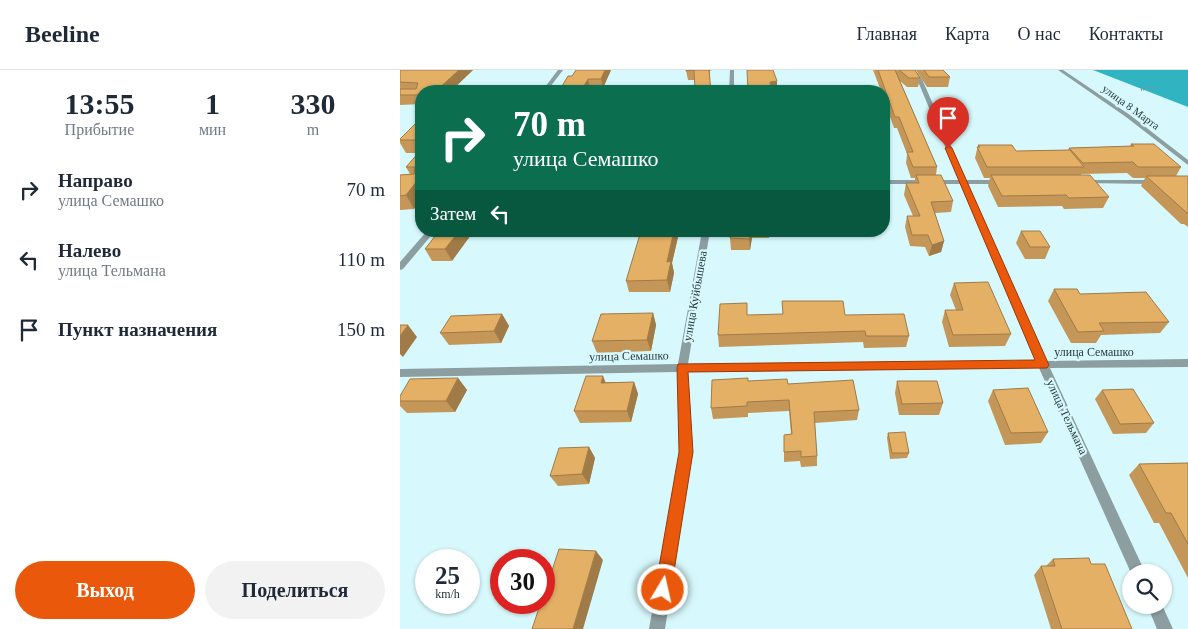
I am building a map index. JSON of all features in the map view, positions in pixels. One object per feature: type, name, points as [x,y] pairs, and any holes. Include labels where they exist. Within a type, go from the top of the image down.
[{"type":"street","points":[[549,85],[561,70]]},
{"type":"street","points":[[732,70],[732,85]]},
{"type":"street","name":"улица Тельмана","points":[[912,70],[919,79],[1043,365],[1134,564]]},
{"type":"street","name":"улица 8 Марта","points":[[1060,70],[1128,116],[1188,163]]},
{"type":"street","points":[[890,182],[1012,182]]},
{"type":"street","points":[[1071,182],[1159,182]]},
{"type":"street","points":[[400,267],[426,237]]},
{"type":"street","name":"улица Куйбышева","points":[[657,629],[686,452],[682,368],[705,237]]},
{"type":"street","name":"улица Семашко","points":[[400,373],[1188,363]]},
{"type":"street","points":[[1158,614],[1165,629]]},
{"type":"path","points":[[1141,90],[1155,87]]},
{"type":"water","points":[[1093,70],[1188,70],[1188,107]]},
{"type":"building","points":[[400,70],[459,70],[443,85],[417,85],[418,83],[400,82]]},
{"type":"building","points":[[576,70],[605,70],[601,79],[588,79],[584,85],[563,85],[568,76],[572,76]]},
{"type":"building","points":[[694,70],[709,70],[710,85],[695,85]]},
{"type":"building","points":[[747,70],[773,70],[777,81],[770,82],[770,85],[748,85]]},
{"type":"building","points":[[878,70],[895,70],[937,167],[913,167],[907,152],[913,152],[899,117],[895,117],[890,103],[890,85],[883,85]]},
{"type":"building","points":[[899,70],[915,70],[920,78],[909,78]]},
{"type":"building","points":[[924,70],[943,70],[950,77],[929,77]]},
{"type":"building","points":[[400,89],[415,89],[415,95],[400,95]]},
{"type":"building","points":[[415,124],[415,140],[400,139]]},
{"type":"building","points":[[1131,144],[1154,144],[1181,167],[1138,167],[1133,162],[1083,163],[1069,148],[1134,146]]},
{"type":"building","points":[[978,145],[1012,145],[1016,151],[1070,150],[1084,167],[987,167],[977,147],[980,147]]},
{"type":"building","points":[[415,157],[415,167],[406,167]]},
{"type":"building","points":[[415,167],[415,184],[406,195],[400,196],[400,175],[414,174]]},
{"type":"building","points":[[916,175],[941,175],[953,201],[931,202],[944,241],[932,245],[928,235],[912,235],[907,216],[920,216],[906,183],[919,183]]},
{"type":"building","points":[[991,175],[1090,175],[1109,197],[1069,198],[1066,195],[1002,196]]},
{"type":"building","points":[[1146,176],[1188,176],[1188,213],[1187,213]]},
{"type":"building","points":[[1021,231],[1040,231],[1050,247],[1030,247]]},
{"type":"building","points":[[434,237],[454,237],[445,249],[425,249]]},
{"type":"building","points":[[639,237],[673,237],[667,262],[671,261],[667,280],[626,281]]},
{"type":"building","points":[[730,237],[750,237],[749,239]]},
{"type":"building","points":[[988,282],[1011,334],[953,335],[945,310],[963,310],[954,283]]},
{"type":"building","points":[[1054,289],[1077,289],[1080,294],[1146,292],[1169,322],[1099,323],[1104,331],[1078,332]]},
{"type":"building","points":[[782,301],[843,301],[845,315],[904,314],[909,336],[866,336],[865,331],[718,335],[720,304],[747,303],[747,315],[783,314]]},
{"type":"building","points":[[653,313],[647,340],[592,341],[601,314]]},
{"type":"building","points":[[502,314],[494,331],[440,333],[451,316]]},
{"type":"building","points":[[400,325],[408,325],[400,336]]},
{"type":"building","points":[[586,376],[603,376],[601,383],[634,382],[627,411],[574,411]]},
{"type":"building","points":[[458,378],[446,401],[400,401],[400,396],[410,379]]},
{"type":"building","points":[[748,378],[748,381],[787,379],[788,384],[853,380],[859,410],[814,412],[817,456],[801,457],[801,451],[784,452],[784,435],[792,434],[789,400],[747,402],[747,406],[711,408],[712,380]]},
{"type":"building","points":[[897,381],[937,381],[943,403],[902,404]]},
{"type":"building","points":[[1028,388],[1048,432],[1011,433],[993,390]]},
{"type":"building","points":[[1133,389],[1154,423],[1120,424],[1102,390]]},
{"type":"building","points":[[905,432],[909,453],[892,453],[888,433]]},
{"type":"building","points":[[589,447],[582,474],[550,476],[559,448]]},
{"type":"building","points":[[1188,463],[1188,544],[1171,513],[1166,513],[1139,464]]},
{"type":"building","points":[[559,549],[596,551],[573,629],[532,629],[537,614],[555,614],[555,561]]},
{"type":"building","points":[[1089,558],[1091,564],[1105,564],[1122,605],[1122,614],[1126,614],[1132,629],[1062,629],[1041,566],[1055,566],[1053,559]]},
{"type":"route","points":[[663,590],[686,452],[682,368],[1043,365],[948,148]]}]
